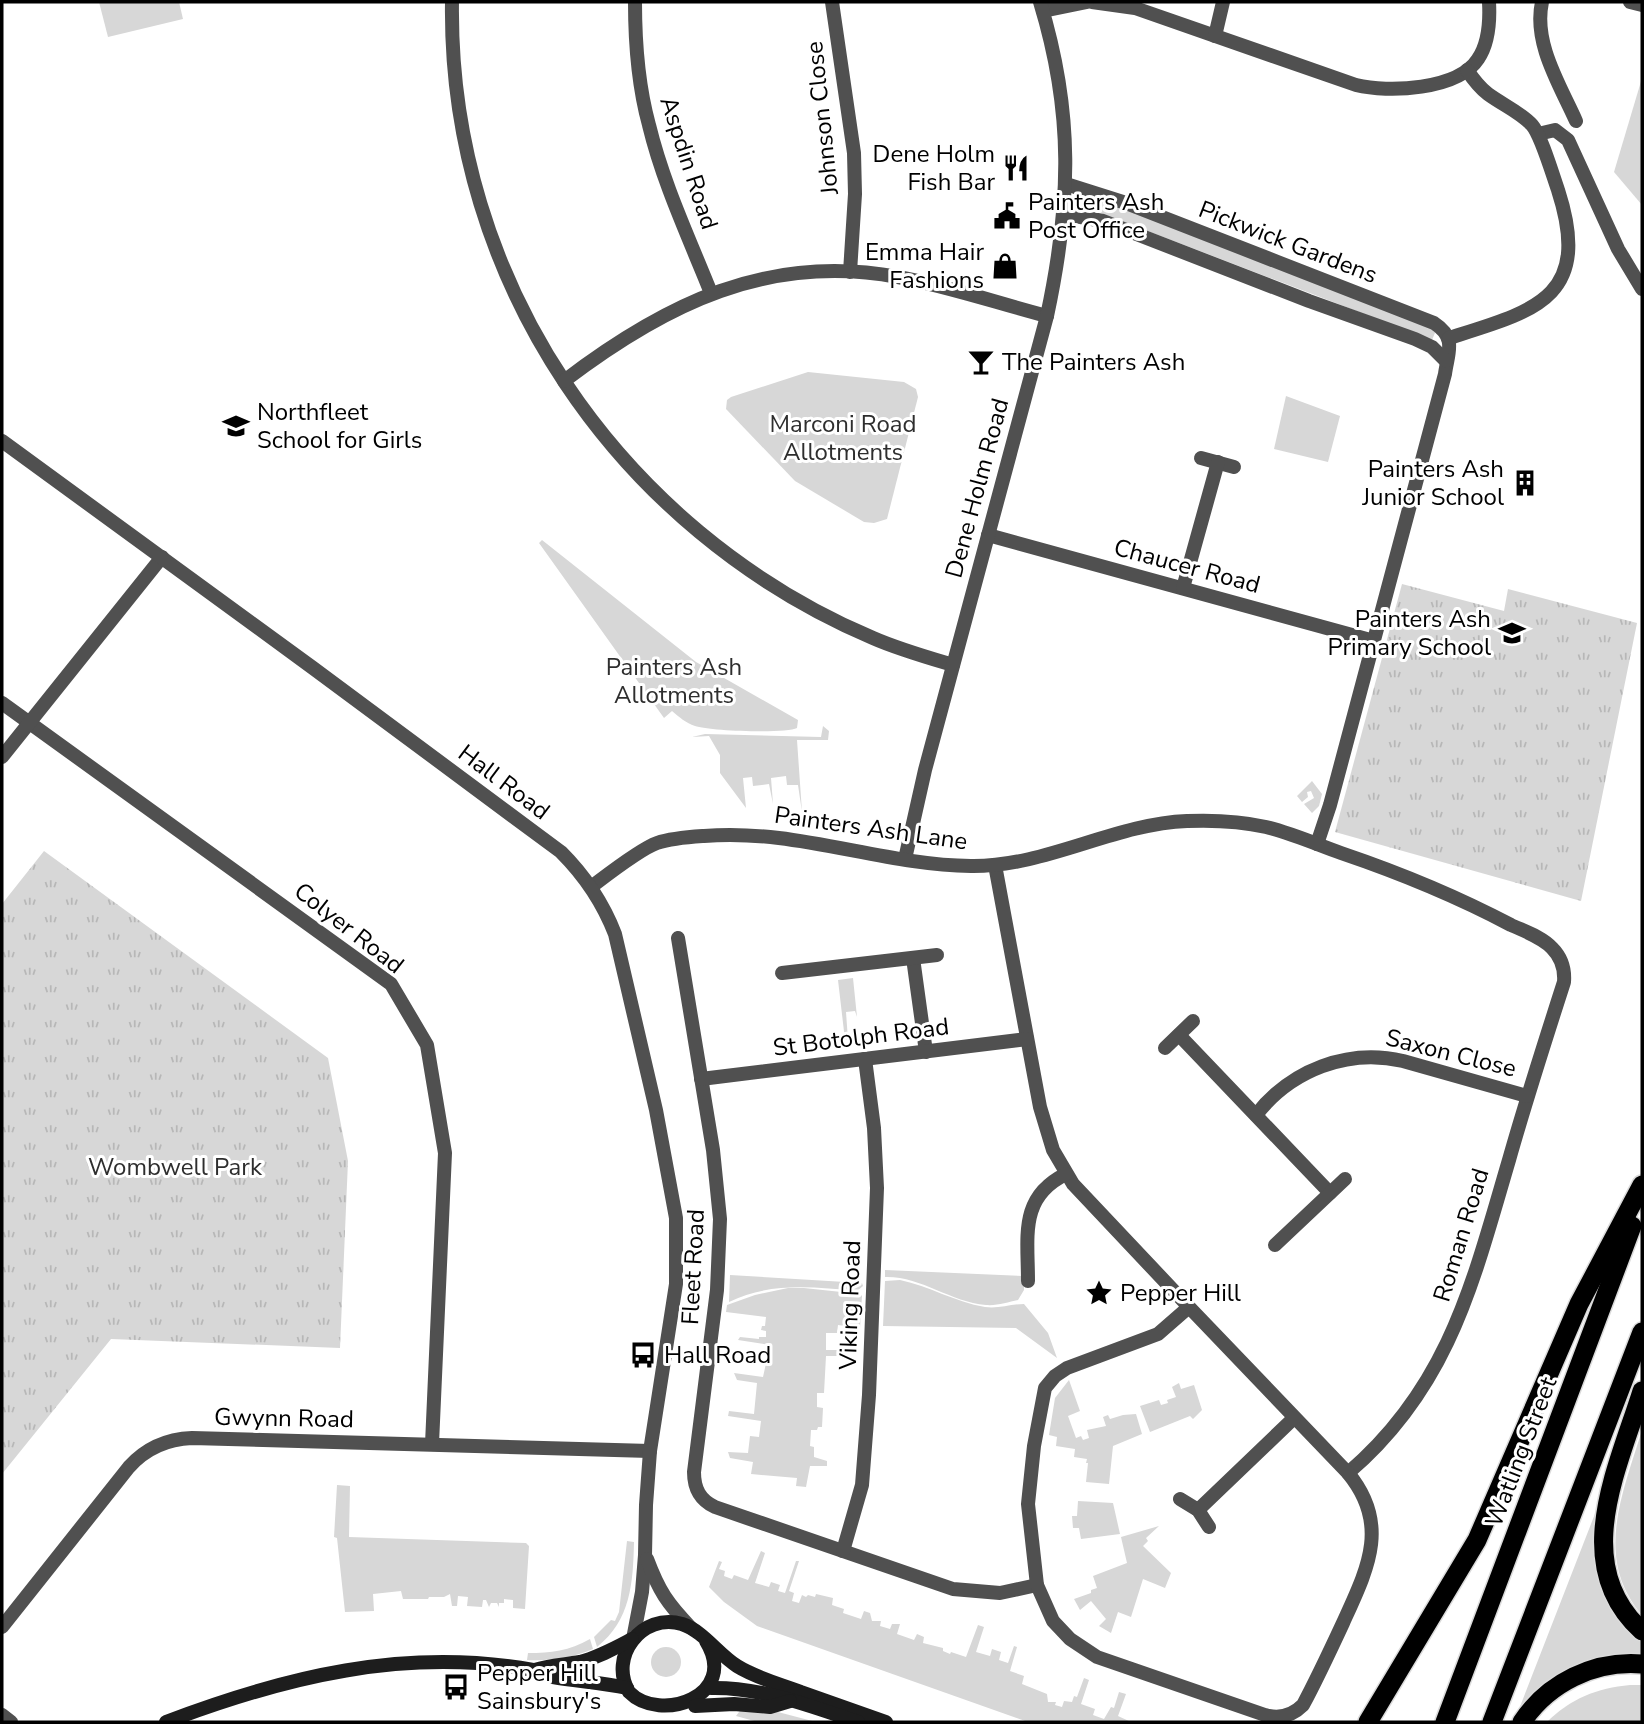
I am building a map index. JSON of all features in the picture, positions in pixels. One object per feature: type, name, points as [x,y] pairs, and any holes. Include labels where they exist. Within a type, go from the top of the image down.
[{"type":"highway","points":[[1368,1722],[1477,1540],[1579,1304],[1642,1185]]},
{"type":"highway","name":"Watling Street","points":[[1445,1722],[1642,1199]]},
{"type":"highway","points":[[1492,1722],[1642,1332]]},
{"type":"highway","points":[[1642,1391],[1606,1508],[1602,1537],[1606,1569],[1615,1595],[1642,1631]]},
{"type":"highway","points":[[1522,1722],[1546,1694],[1576,1676],[1609,1665],[1642,1664]]},
{"type":"main road","points":[[535,1670],[548,1665],[565,1665],[588,1660],[660,1623],[676,1623],[691,1628]]},
{"type":"main road","name":"Hall Road","points":[[691,1628],[736,1665],[763,1679],[886,1722]]},
{"type":"main road","name":"Hall Road","points":[[627,1688],[622,1665],[627,1647],[633,1639]]},
{"type":"main road","points":[[695,1706],[710,1689],[715,1664],[706,1641]]},
{"type":"main road","points":[[166,1722],[252,1692],[317,1674],[378,1665],[431,1662],[535,1670],[550,1676],[627,1688],[635,1700],[654,1713],[676,1714],[695,1706],[734,1704],[770,1707],[791,1700]]},
{"type":"main road","points":[[710,1689],[747,1690],[791,1700],[858,1722]]},
{"type":"street","points":[[452,2],[453,49],[460,112],[477,194],[515,296],[543,349],[600,431],[637,475],[678,516],[726,554],[817,612],[874,639],[953,665]]},
{"type":"street","name":"Aspdin Road","points":[[635,2],[638,66],[649,125],[664,174],[710,293]]},
{"type":"street","name":"Johnson Close","points":[[832,2],[854,153],[855,194],[850,272]]},
{"type":"street","points":[[1042,6],[1089,2],[1135,8],[1356,85],[1379,89],[1416,87],[1467,70],[1478,61],[1484,47],[1489,27],[1489,2]]},
{"type":"street","points":[[1215,36],[1223,2]]},
{"type":"street","points":[[1542,2],[1539,16],[1545,48],[1576,121]]},
{"type":"street","points":[[1630,2],[1642,5]]},
{"type":"street","name":"Dene Holm Road","points":[[905,859],[911,826],[953,665],[1047,316],[1060,253],[1066,184],[1064,106],[1042,6]]},
{"type":"street","points":[[1317,844],[1330,805],[1445,374],[1449,338],[1532,308],[1547,297],[1563,277],[1567,266],[1563,208],[1538,134],[1523,117],[1485,92],[1467,70]]},
{"type":"street","points":[[1538,134],[1555,130],[1568,140],[1618,249],[1642,289]]},
{"type":"street","name":"Pickwick Gardens","points":[[1066,184],[1126,203],[1434,323],[1449,338]]},
{"type":"street","name":"Pickwick Gardens","points":[[1064,214],[1103,221],[1415,339],[1432,346],[1446,361]]},
{"type":"street","points":[[564,381],[659,317],[735,284],[780,275],[813,271],[850,272],[919,282],[1047,316]]},
{"type":"street","name":"Hall Road","points":[[2,441],[561,852],[605,908],[615,934],[656,1110],[676,1218],[676,1284],[650,1451],[642,1592],[633,1639]]},
{"type":"street","points":[[1201,458],[1234,467]]},
{"type":"street","points":[[1183,588],[1218,463]]},
{"type":"street","name":"Chaucer Road","points":[[988,536],[1374,641]]},
{"type":"street","points":[[2,757],[162,557]]},
{"type":"street","name":"Colyer Road","points":[[2,703],[391,984],[427,1045],[445,1153],[432,1444]]},
{"type":"street","name":"Painters Ash Lane","points":[[591,887],[654,844],[691,837],[726,834],[774,836],[905,859],[951,865],[995,865],[1053,854],[1140,827],[1173,822],[1220,821],[1257,825],[1317,844],[1429,885],[1475,906],[1548,944],[1559,958],[1564,970],[1564,982]]},
{"type":"street","points":[[995,865],[1045,1127],[1066,1174],[1091,1204],[1348,1473],[1362,1494],[1371,1519],[1372,1542],[1368,1565],[1303,1705],[1290,1715],[1265,1715],[1092,1654],[1057,1627],[1043,1603],[1037,1585],[1028,1496],[1045,1388],[1055,1376],[1067,1368],[1159,1333],[1189,1307]]},
{"type":"street","name":"Fleet Road","points":[[678,938],[718,1191],[720,1235],[714,1314],[694,1472],[695,1486],[700,1496],[709,1504],[958,1590],[1000,1593],[1037,1585]]},
{"type":"street","points":[[782,973],[937,955]]},
{"type":"street","points":[[914,958],[926,1052]]},
{"type":"street","name":"Roman Road","points":[[1348,1473],[1380,1442],[1412,1404],[1433,1373],[1452,1337],[1474,1276],[1564,982]]},
{"type":"street","points":[[1165,1048],[1193,1021]]},
{"type":"street","points":[[1179,1035],[1330,1193]]},
{"type":"street","name":"St Botolph Road","points":[[701,1079],[1027,1039]]},
{"type":"street","name":"Saxon Close","points":[[1256,1115],[1278,1091],[1306,1073],[1326,1064],[1360,1057],[1403,1060],[1527,1096]]},
{"type":"street","name":"Viking Road","points":[[843,1550],[862,1485],[869,1404],[877,1188],[874,1128],[865,1059]]},
{"type":"street","points":[[1028,1281],[1030,1211],[1039,1192],[1066,1174]]},
{"type":"street","points":[[1275,1245],[1345,1179]]},
{"type":"street","points":[[1198,1510],[1294,1418]]},
{"type":"street","name":"Gwynn Road","points":[[2,1627],[129,1467],[144,1452],[176,1440],[192,1438],[650,1451]]},
{"type":"street","points":[[1180,1499],[1198,1510],[1209,1527]]},
{"type":"street","name":"Hall Road","points":[[645,1555],[667,1602],[691,1628]]},
{"type":"street","points":[[2,1715],[10,1722]]},
{"type":"green space","points":[[99,2],[179,2],[183,19],[108,37]]},
{"type":"green space","points":[[1642,78],[1642,205],[1614,172]]},
{"type":"green space","points":[[1082,190],[1437,328],[1432,340],[1080,205]]},
{"type":"green space","name":"Marconi Road Allotments","points":[[808,372],[904,382],[916,389],[918,397],[887,519],[874,523],[864,522],[795,481],[726,409],[727,400],[731,397]]},
{"type":"green space","points":[[1286,396],[1340,416],[1328,462],[1274,449]]},
{"type":"green space","name":"Painters Ash Allotments","points":[[542,540],[696,662],[798,720],[797,728],[764,731],[703,728],[689,723],[672,711],[664,718],[539,543]]},
{"type":"green space","points":[[1402,584],[1504,611],[1508,589],[1637,623],[1581,901],[1335,832]]},
{"type":"green space","points":[[823,726],[829,731],[828,740],[797,740],[802,812],[798,785],[787,785],[786,776],[771,778],[773,804],[769,784],[753,786],[752,777],[743,778],[746,808],[720,773],[720,755],[709,736],[692,737],[705,734],[821,737]]},
{"type":"green space","points":[[1312,781],[1322,794],[1319,806],[1312,813],[1304,804],[1314,798],[1311,791],[1307,792],[1308,797],[1302,802],[1297,796]]},
{"type":"green space","name":"Wombwell Park","points":[[44,851],[328,1058],[348,1161],[340,1348],[111,1339],[2,1474],[2,904]]},
{"type":"green space","points":[[853,978],[857,1017],[855,1011],[846,1012],[848,1040],[845,1040],[838,980]]},
{"type":"green space","points":[[885,1270],[1024,1276],[1024,1290],[1018,1300],[986,1305],[960,1299],[911,1281],[885,1277]]},
{"type":"green space","points":[[730,1275],[862,1283],[863,1286],[857,1291],[808,1287],[775,1289],[760,1291],[729,1302]]},
{"type":"green space","points":[[900,1280],[985,1307],[1024,1304],[1048,1333],[1057,1358],[1016,1328],[883,1326],[885,1281]]},
{"type":"green space","points":[[788,1288],[862,1296],[860,1328],[838,1325],[837,1333],[826,1333],[826,1350],[846,1350],[847,1356],[826,1356],[824,1393],[817,1393],[817,1407],[823,1408],[822,1427],[811,1430],[810,1446],[814,1447],[814,1457],[827,1461],[827,1466],[810,1466],[806,1487],[796,1486],[797,1478],[751,1474],[753,1462],[730,1458],[728,1452],[748,1453],[750,1436],[759,1437],[761,1421],[728,1416],[729,1411],[754,1414],[757,1383],[737,1380],[734,1373],[763,1377],[770,1345],[738,1340],[740,1337],[766,1337],[766,1331],[761,1330],[762,1326],[765,1326],[766,1317],[726,1312],[727,1305],[755,1295]]},
{"type":"green space","points":[[1069,1380],[1080,1411],[1068,1416],[1076,1438],[1089,1438],[1087,1430],[1106,1426],[1103,1417],[1108,1415],[1110,1419],[1136,1414],[1142,1434],[1113,1446],[1109,1484],[1086,1482],[1087,1459],[1074,1457],[1075,1449],[1056,1446],[1057,1437],[1049,1435],[1055,1398]]},
{"type":"green space","points":[[1179,1383],[1181,1389],[1194,1385],[1202,1410],[1193,1419],[1190,1416],[1150,1432],[1140,1406],[1159,1400],[1161,1405],[1168,1403],[1167,1400],[1176,1397],[1172,1387]]},
{"type":"green space","points":[[1642,1430],[1642,1615],[1627,1593],[1615,1548],[1621,1501]]},
{"type":"green space","points":[[337,1485],[350,1486],[349,1537],[526,1543],[529,1546],[525,1609],[513,1608],[513,1600],[504,1599],[504,1603],[499,1603],[499,1607],[497,1603],[491,1603],[489,1607],[486,1600],[483,1600],[482,1607],[467,1606],[468,1597],[458,1596],[457,1606],[452,1606],[450,1594],[428,1599],[403,1599],[401,1591],[373,1594],[374,1611],[345,1612],[337,1538],[334,1537]]},
{"type":"green space","points":[[1605,1488],[1598,1529],[1642,1639],[1642,1659],[1612,1660],[1514,1722]]},
{"type":"green space","points":[[1078,1501],[1113,1503],[1120,1534],[1081,1539],[1079,1528],[1073,1528],[1072,1516],[1077,1516]]},
{"type":"green space","points":[[1159,1526],[1146,1538],[1148,1541],[1143,1546],[1171,1573],[1165,1588],[1143,1579],[1131,1617],[1118,1612],[1111,1633],[1099,1626],[1106,1619],[1091,1601],[1080,1610],[1074,1599],[1097,1588],[1093,1576],[1127,1563],[1121,1537]]},
{"type":"green space","points":[[627,1541],[634,1542],[628,1600],[617,1625],[597,1647],[594,1637],[611,1620],[615,1621],[619,1612]]},
{"type":"green space","points":[[761,1551],[765,1553],[755,1583],[769,1587],[771,1582],[780,1585],[778,1591],[785,1593],[796,1561],[799,1561],[789,1591],[794,1593],[792,1601],[799,1603],[802,1595],[815,1597],[816,1594],[833,1598],[832,1605],[844,1609],[843,1613],[861,1619],[864,1611],[870,1613],[872,1621],[881,1621],[880,1626],[890,1629],[892,1624],[900,1624],[897,1634],[914,1640],[917,1634],[924,1637],[923,1643],[943,1648],[943,1651],[950,1654],[951,1652],[966,1657],[978,1625],[984,1627],[976,1652],[990,1656],[992,1649],[1001,1652],[999,1660],[1008,1663],[1014,1646],[1017,1647],[1010,1671],[1024,1676],[1022,1684],[1047,1694],[1048,1702],[1056,1702],[1055,1705],[1062,1707],[1064,1701],[1072,1702],[1074,1696],[1077,1697],[1084,1678],[1089,1680],[1081,1704],[1095,1709],[1093,1715],[1104,1719],[1111,1707],[1114,1708],[1119,1692],[1126,1694],[1118,1716],[1131,1722],[1028,1722],[757,1626],[724,1602],[709,1587],[719,1561],[722,1562],[719,1569],[725,1571],[724,1576],[732,1579],[734,1575],[748,1580]]},
{"type":"green space","points":[[590,1639],[593,1649],[585,1652],[561,1658],[527,1660],[528,1653],[560,1650]]},
{"type":"green space","points":[[666,1647],[677,1651],[681,1662],[677,1673],[666,1677],[655,1673],[651,1662],[655,1651]]},
{"type":"green space","points":[[1630,1685],[1642,1685],[1642,1722],[1547,1722],[1565,1707],[1585,1696]]},
{"type":"green space","points":[[742,1708],[778,1712],[816,1722],[758,1722],[736,1716]]},
{"type":"place","name":"Dene Holm Fish Bar","points":[[1016,168]]},
{"type":"place","name":"Painters Ash Post Office","points":[[1007,216]]},
{"type":"place","name":"Emma Hair Fashions","points":[[1005,266]]},
{"type":"place","name":"The Painters Ash","points":[[981,362]]},
{"type":"place","name":"Northfleet School for Girls","points":[[236,426]]},
{"type":"place","name":"Painters Ash Junior School","points":[[1525,483]]},
{"type":"place","name":"Painters Ash Primary School","points":[[1512,633]]},
{"type":"place","name":"Pepper Hill","points":[[1099,1293]]},
{"type":"place","name":"Hall Road","points":[[643,1355]]},
{"type":"place","name":"Pepper Hill Sainsbury's","points":[[456,1687]]}]
